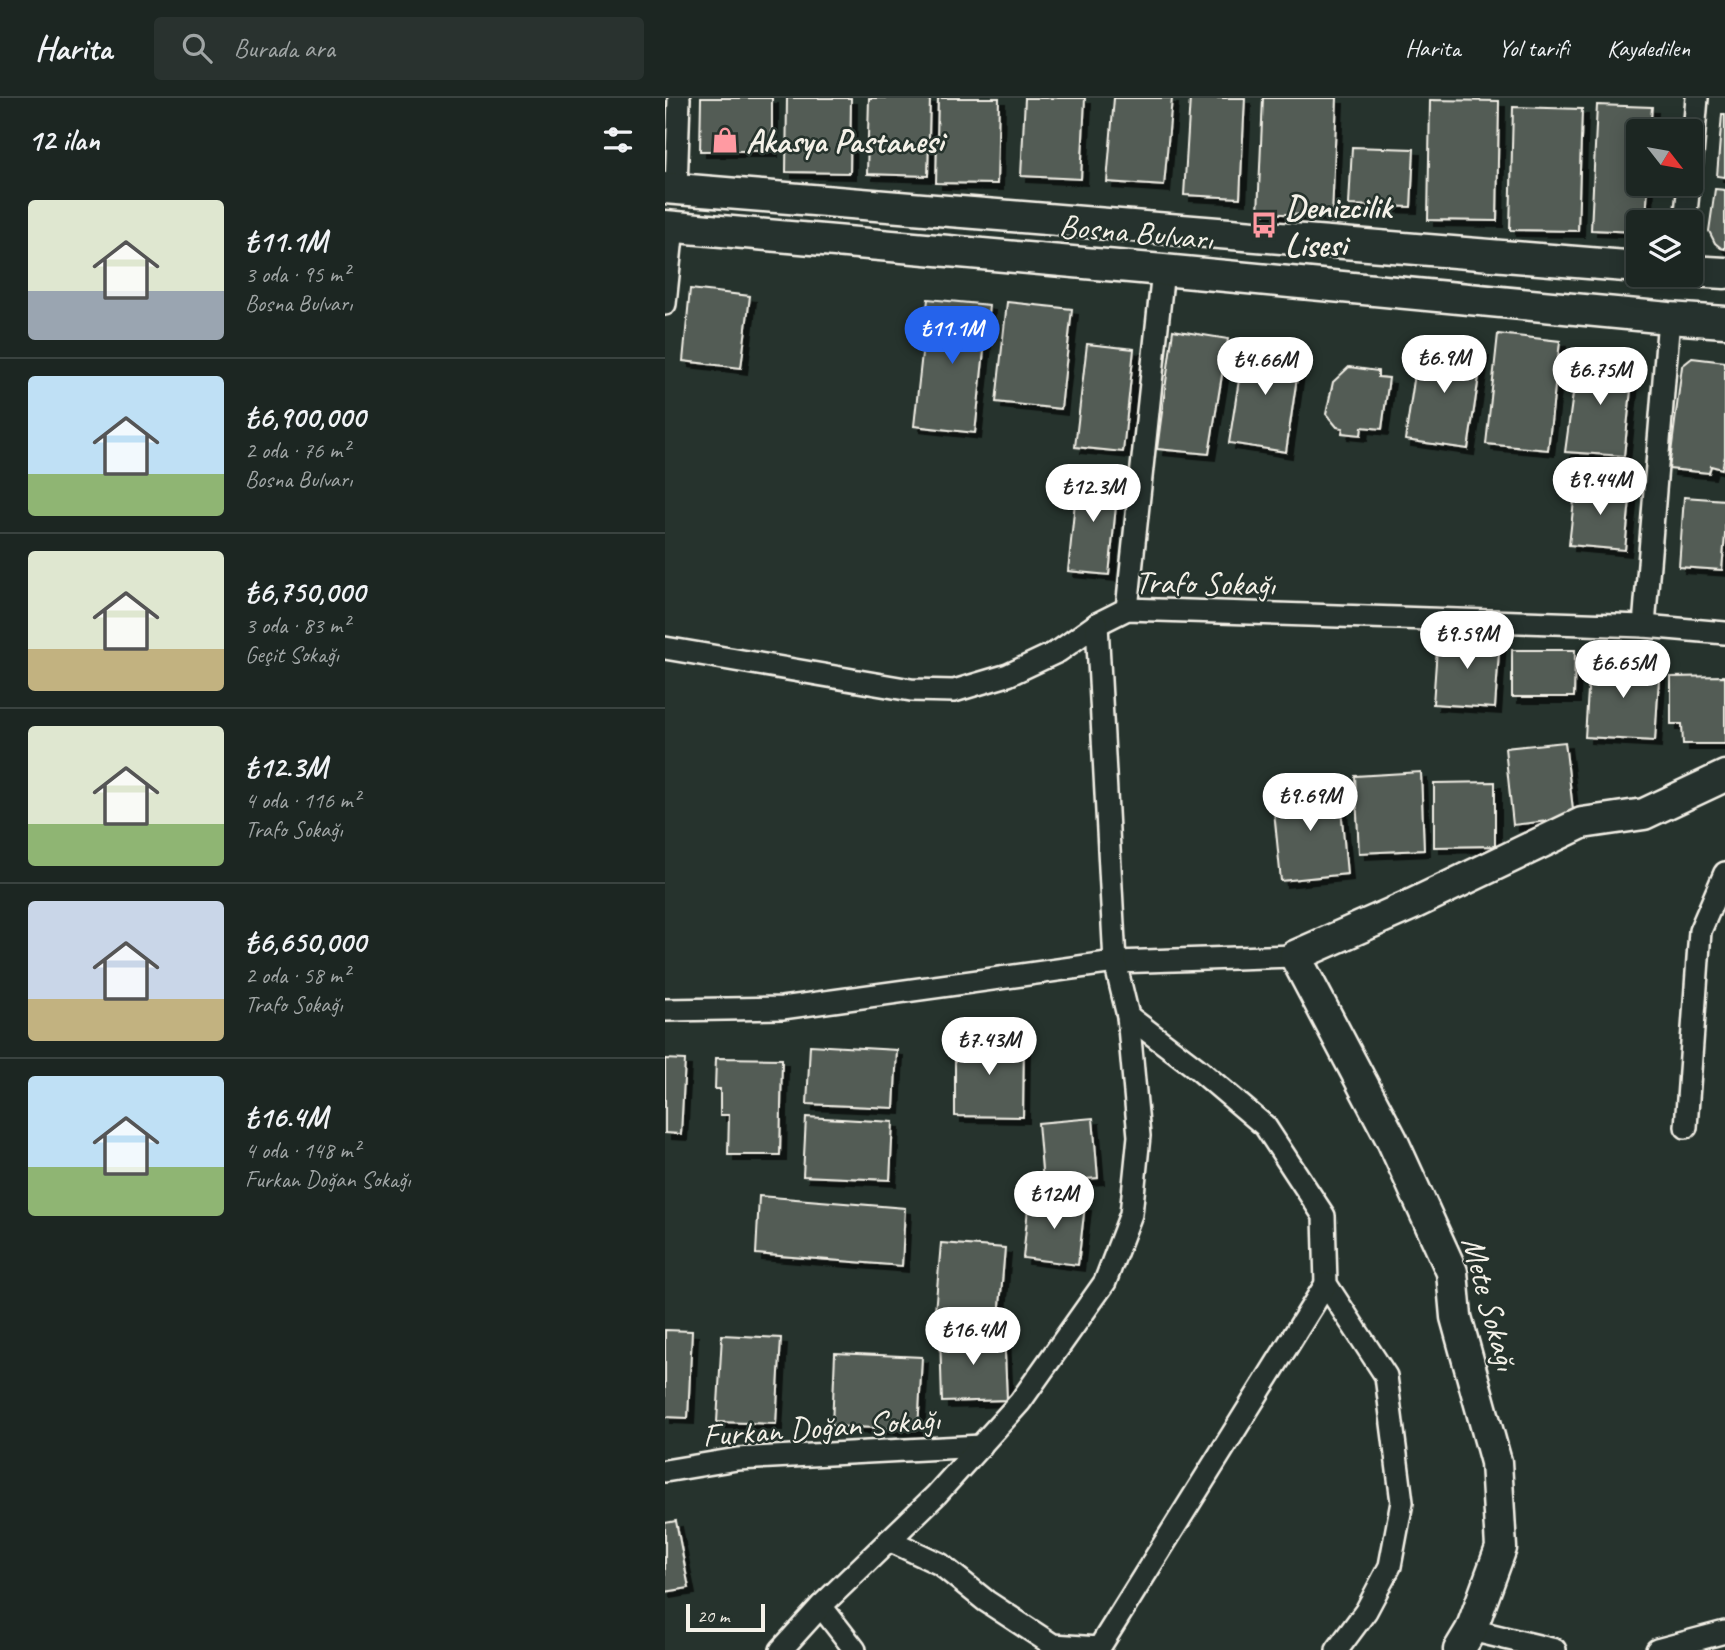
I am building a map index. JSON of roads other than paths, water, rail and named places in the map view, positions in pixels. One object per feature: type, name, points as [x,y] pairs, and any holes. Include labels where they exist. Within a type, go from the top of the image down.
[{"type":"main road","points":[[669,227],[671,189]]},
{"type":"main road","name":"Bosna Bulvarı","points":[[671,189],[1626,266]]},
{"type":"main road","name":"Bosna Bulvarı","points":[[669,227],[1725,322]]},
{"type":"main road","points":[[1703,272],[1725,273]]},
{"type":"main road","points":[[1295,956],[1413,904],[1582,823],[1644,814],[1725,776]]},
{"type":"main road","name":"Mete Sokağı","points":[[1295,956],[1392,1140],[1452,1272],[1456,1317],[1496,1462],[1501,1548],[1465,1640]]},
{"type":"street","points":[[671,189],[679,98]]},
{"type":"street","points":[[1695,119],[1697,98]]},
{"type":"street","points":[[665,304],[669,227]]},
{"type":"street","points":[[1127,609],[1163,270]]},
{"type":"street","points":[[1644,626],[1669,318]]},
{"type":"street","name":"Trafo Sokağı","points":[[665,648],[911,691],[954,691],[1008,676],[1059,651],[1097,624],[1127,609],[1644,626],[1725,633]]},
{"type":"street","points":[[781,1650],[821,1606],[936,1495],[1020,1402],[1105,1282],[1131,1214],[1139,1136],[1128,1016],[1115,962],[1097,624]]},
{"type":"street","points":[[1686,1127],[1700,931],[1725,873]]},
{"type":"street","points":[[665,1010],[782,1008],[1115,962],[1295,956]]},
{"type":"street","points":[[1128,1016],[1199,1070],[1265,1126],[1324,1216],[1326,1284],[1386,1376],[1402,1502],[1390,1566],[1366,1611],[1337,1650]]},
{"type":"street","points":[[890,1540],[940,1564],[986,1601],[1053,1645],[1099,1648],[1326,1284]]},
{"type":"street","name":"Furkan Doğan Sokağı","points":[[665,1471],[737,1459],[981,1446]]},
{"type":"street","points":[[821,1606],[855,1650]]},
{"type":"street","points":[[1657,1650],[1725,1632]]},
{"type":"street","points":[[1465,1640],[1555,1650]]},
{"type":"place","name":"Akasya Pastanesi","points":[[725,140]]},
{"type":"place","name":"Denizcilik Lisesi","points":[[1264,225]]}]
